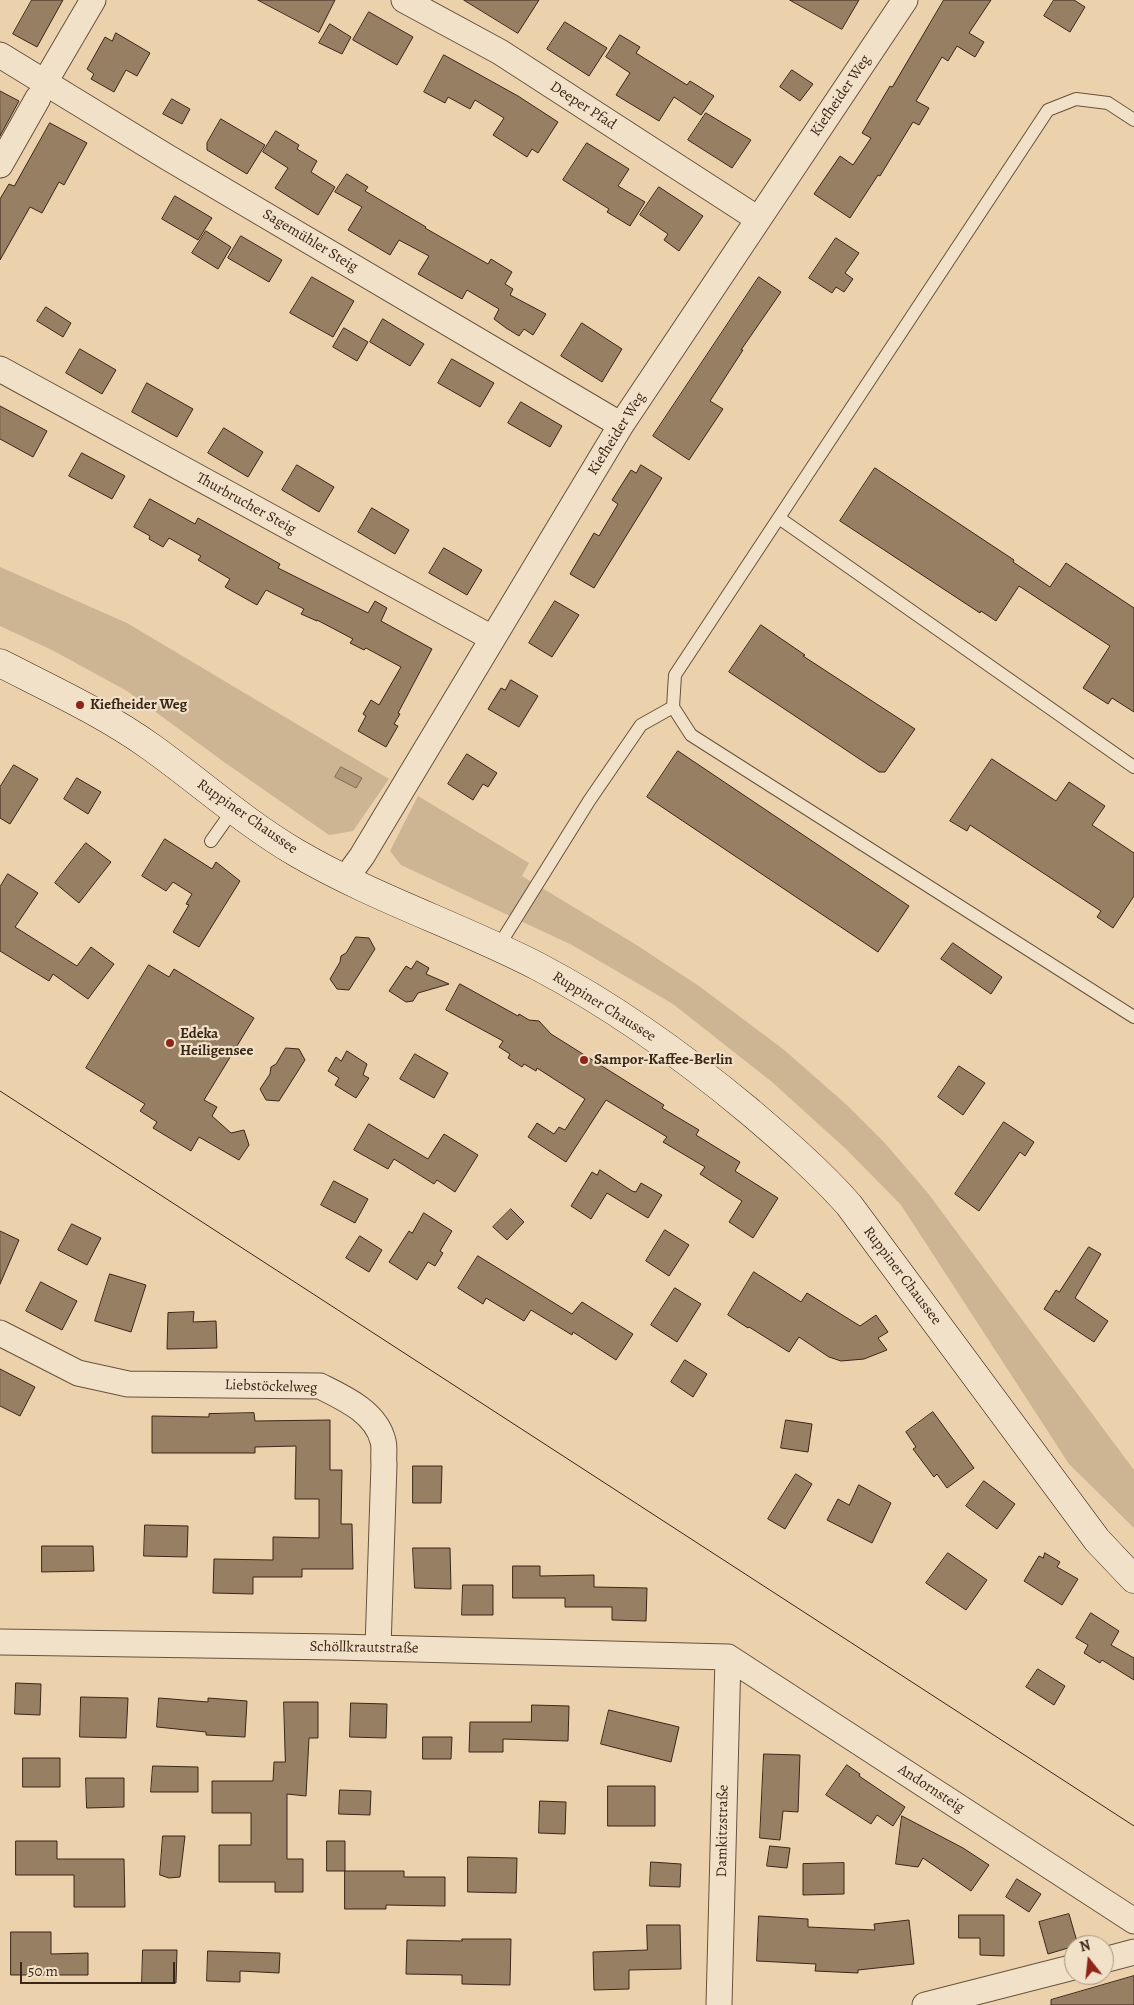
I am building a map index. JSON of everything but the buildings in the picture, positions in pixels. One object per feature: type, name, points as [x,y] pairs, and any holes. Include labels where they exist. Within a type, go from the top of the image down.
[{"type":"main road","name":"Ruppiner Chaussee","points":[[0,663],[99,714],[137,738],[232,810],[295,852],[346,878],[498,948],[580,990],[667,1046],[734,1099],[815,1169],[849,1205],[1097,1540],[1134,1579]]},
{"type":"street","points":[[0,165],[93,0]]},
{"type":"street","name":"Deeper Pfad","points":[[404,0],[500,52],[758,219]]},
{"type":"street","name":"Kiefheider Weg","points":[[346,878],[362,856],[622,425],[905,0]]},
{"type":"street","name":"Sagemühler Steig","points":[[0,55],[42,90],[167,157],[622,425]]},
{"type":"street","name":"Thurbrucher Steig","points":[[0,369],[492,638]]},
{"type":"street","name":"Liebstöckelweg","points":[[0,1333],[78,1373],[128,1384],[320,1386],[346,1399],[371,1418],[383,1441],[384,1464],[378,1648]]},
{"type":"street","name":"Schöllkrautstraße","points":[[0,1642],[378,1648],[728,1657]]},
{"type":"street","name":"Andornsteig","points":[[728,1657],[1134,1921]]},
{"type":"street","name":"Damkitzstraße","points":[[719,2005],[728,1657]]},
{"type":"street","points":[[1114,1957],[1134,1952]]},
{"type":"street","points":[[925,2005],[1064,1970]]},
{"type":"lane","points":[[1134,120],[1108,103],[1076,99],[1048,110],[675,676],[673,707],[691,735],[1134,1017]]},
{"type":"lane","points":[[779,518],[1134,766]]},
{"type":"lane","points":[[498,948],[590,801],[641,725],[673,707]]},
{"type":"lane","points":[[211,841],[232,810]]},
{"type":"shaded area","points":[[0,567],[127,623],[389,779],[353,831],[329,835],[224,762],[127,691],[52,650],[0,626]]},
{"type":"shaded area","points":[[341,767],[362,778],[356,788],[335,777]]},
{"type":"shaded area","points":[[418,796],[529,863],[522,876],[635,944],[699,986],[783,1049],[848,1106],[883,1141],[927,1192],[1134,1470],[1134,1528],[1069,1464],[901,1205],[847,1150],[772,1082],[673,1004],[572,945],[401,865],[390,851]]},
{"type":"tram line","points":[[0,1091],[1134,1826]]},
{"type":"place","name":"Kiefheider Weg","points":[[80,705]]},
{"type":"place","name":"Edeka Heiligensee","points":[[170,1043]]},
{"type":"place","name":"Sampor-Kaffee-Berlin","points":[[584,1060]]}]
